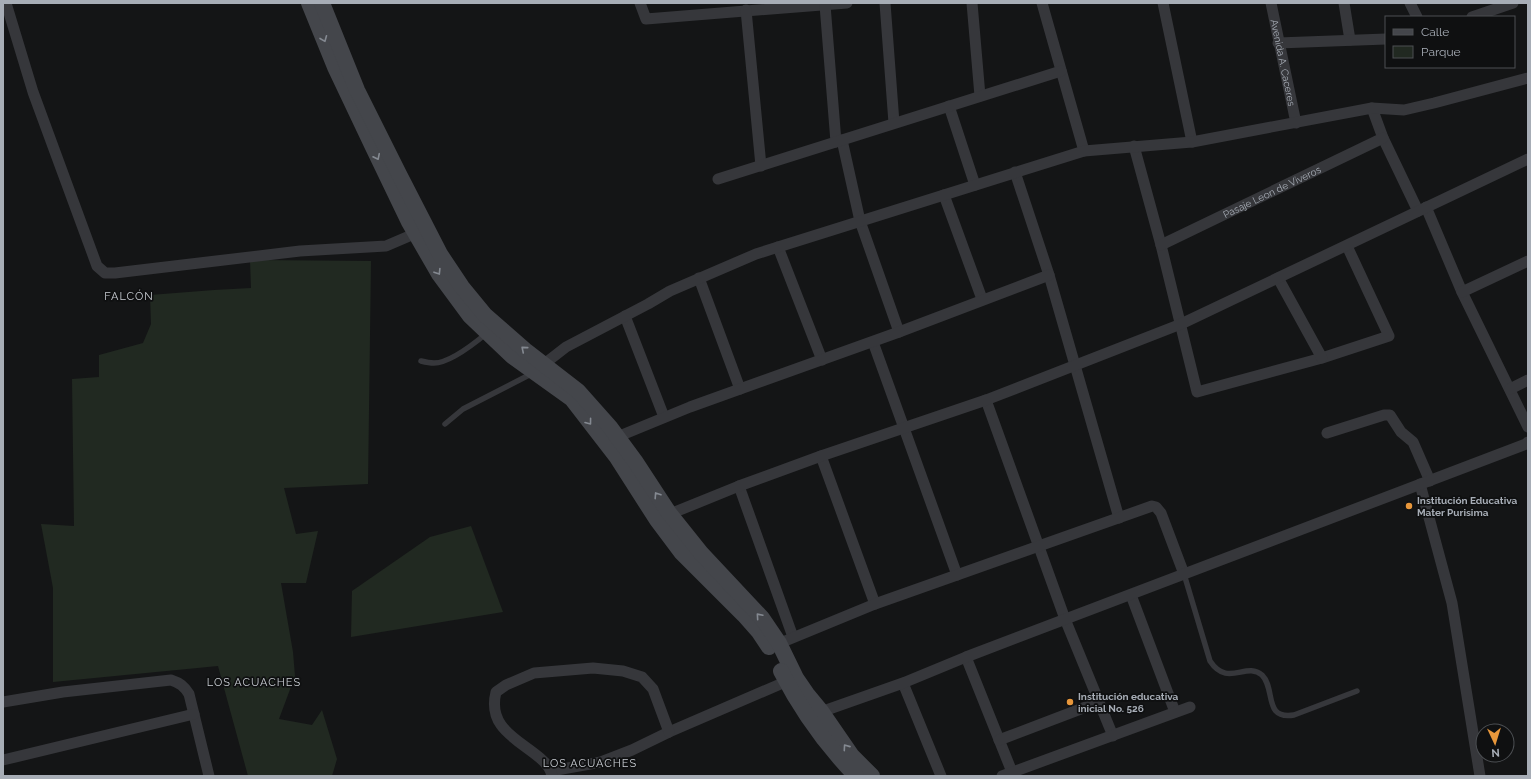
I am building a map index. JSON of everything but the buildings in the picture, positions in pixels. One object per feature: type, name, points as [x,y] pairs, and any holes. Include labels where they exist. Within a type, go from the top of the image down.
[{"type":"street","points":[[6,3],[33,92],[97,266],[105,273],[300,251],[386,246],[421,231]]},
{"type":"street","points":[[309,3],[335,67],[372,145],[421,231],[440,254],[462,287],[485,315],[525,350],[538,368],[572,399],[663,517]]},
{"type":"street","points":[[322,3],[358,90],[439,274],[470,316],[512,356],[538,368],[578,391],[610,427],[635,461],[681,552],[759,632],[780,642],[875,604],[1152,506],[1156,507],[1161,513],[1184,574]]},
{"type":"street","points":[[640,3],[646,19],[720,8],[746,10],[796,5],[847,3]]},
{"type":"street","points":[[885,3],[894,123]]},
{"type":"street","points":[[972,3],[980,96]]},
{"type":"street","points":[[1042,3],[1084,151]]},
{"type":"street","points":[[1164,3],[1192,142]]},
{"type":"street","name":"Avenida A. Caceres","points":[[1271,3],[1296,123]]},
{"type":"street","points":[[1344,3],[1350,40]]},
{"type":"street","points":[[1410,3],[1416,16]]},
{"type":"street","points":[[1475,16],[1513,3]]},
{"type":"street","points":[[825,4],[839,141],[860,221],[899,332]]},
{"type":"street","points":[[746,10],[761,166]]},
{"type":"street","points":[[1278,42],[1385,39]]},
{"type":"street","points":[[718,179],[1061,71]]},
{"type":"street","points":[[538,368],[566,347],[670,291],[756,254],[1084,151],[1192,142],[1372,108],[1404,110],[1528,78]]},
{"type":"street","points":[[949,106],[975,185]]},
{"type":"street","points":[[1372,108],[1383,138],[1422,209],[1528,427]]},
{"type":"street","name":"Pasaje Leon de Viveros","points":[[1161,245],[1383,138]]},
{"type":"street","points":[[1134,146],[1161,245],[1197,392],[1322,358],[1389,336],[1347,246]]},
{"type":"street","points":[[663,517],[739,486],[821,456],[986,400],[1075,364],[1181,324],[1528,159]]},
{"type":"street","points":[[1015,172],[1049,275],[1118,518]]},
{"type":"street","points":[[944,195],[982,299]]},
{"type":"street","points":[[778,247],[822,360]]},
{"type":"street","points":[[1462,292],[1528,261]]},
{"type":"street","points":[[617,437],[664,417],[873,342],[982,299],[1049,275]]},
{"type":"street","points":[[699,278],[740,389]]},
{"type":"street","points":[[1278,278],[1322,358]]},
{"type":"street","points":[[625,316],[664,417]]},
{"type":"street","points":[[873,342],[957,575]]},
{"type":"street","points":[[1510,389],[1528,380]]},
{"type":"street","points":[[986,400],[1065,619],[1113,736]]},
{"type":"street","points":[[1327,432],[1384,415],[1390,416],[1401,432],[1413,442],[1425,482],[1452,603],[1480,776]]},
{"type":"street","points":[[814,714],[903,683],[966,656],[1131,595],[1527,444]]},
{"type":"street","points":[[821,456],[875,604]]},
{"type":"street","points":[[739,486],[791,680],[814,714],[836,755],[856,776]]},
{"type":"street","points":[[1131,595],[1175,712]]},
{"type":"street","points":[[966,656],[999,740],[1007,774],[1190,707]]},
{"type":"street","points":[[669,732],[653,689],[642,677],[623,671],[593,668],[534,673],[506,685],[496,692],[493,701],[494,711],[499,724],[509,735],[528,747],[543,760],[552,773],[602,762],[791,680]]},
{"type":"street","points":[[3,702],[63,692],[171,680],[179,682],[189,694],[209,776]]},
{"type":"street","points":[[903,683],[941,776]]},
{"type":"street","points":[[999,740],[1099,702]]},
{"type":"street","points":[[3,760],[194,714]]},
{"type":"street","points":[[814,714],[872,776]]},
{"type":"lane","points":[[421,361],[435,364],[452,357],[487,333]]},
{"type":"lane","points":[[445,424],[463,409],[538,368]]},
{"type":"lane","points":[[1184,574],[1205,649],[1214,667],[1220,672],[1227,674],[1249,671],[1261,675],[1265,680],[1274,709],[1279,714],[1285,716],[1294,715],[1357,691]]},
{"type":"green space","points":[[250,260],[371,261],[368,484],[284,488],[296,534],[318,531],[306,583],[281,583],[293,652],[295,676],[279,719],[312,725],[322,710],[337,759],[332,776],[248,776],[218,666],[53,682],[53,588],[41,524],[74,526],[72,379],[99,377],[99,355],[143,343],[151,324],[150,295],[251,288]]},
{"type":"green space","points":[[471,526],[503,612],[351,637],[352,591],[430,537]]},
{"type":"place","name":"Institución Educativa Mater Purisima","points":[[1409,506]]},
{"type":"place","name":"Institución educativa inicial No. 526","points":[[1070,702]]},
{"type":"district","name":"FALCÓN","points":[[129,296]]},
{"type":"district","name":"LOS ACUACHES","points":[[254,682]]},
{"type":"district","name":"LOS ACUACHES","points":[[590,763]]}]
